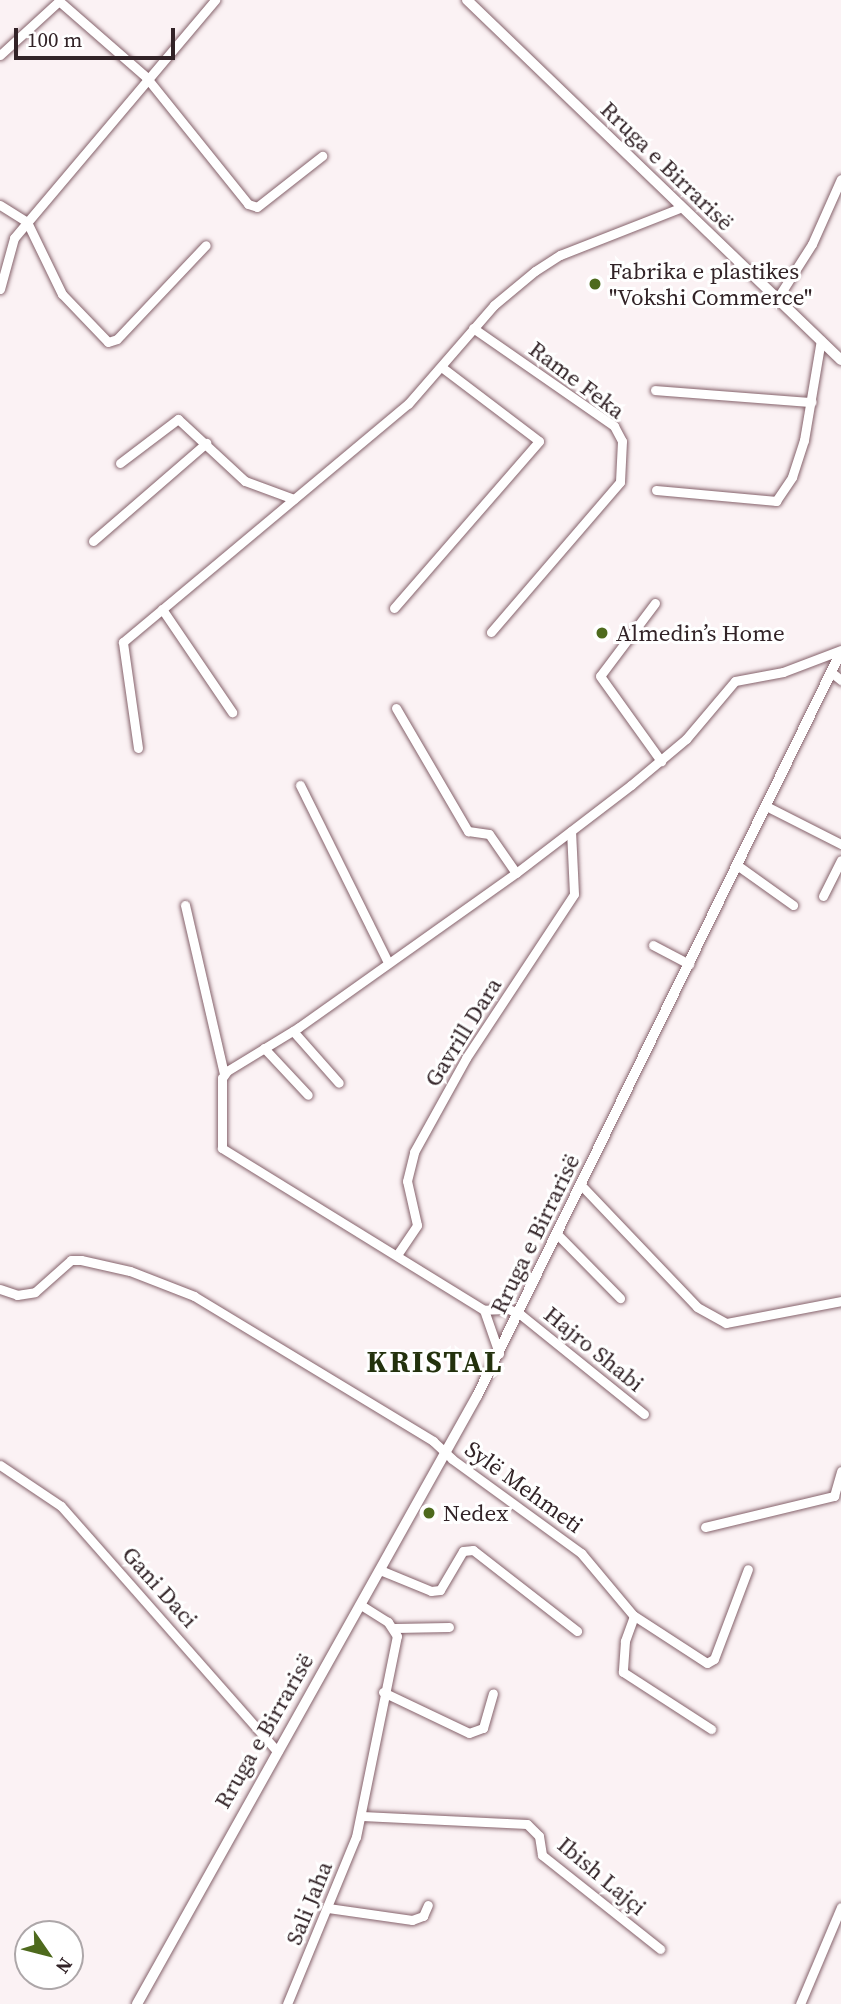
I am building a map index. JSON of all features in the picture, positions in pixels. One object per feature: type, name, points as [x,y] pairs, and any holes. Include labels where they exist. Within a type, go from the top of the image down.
[{"type":"street","points":[[0,289],[14,238],[146,77],[215,0]]},
{"type":"street","name":"Rruga e Birrarisë","points":[[467,0],[680,208],[841,360]]},
{"type":"street","points":[[0,55],[59,1],[146,77],[248,204],[257,208],[323,156]]},
{"type":"street","points":[[777,299],[812,244],[841,179]]},
{"type":"street","points":[[0,205],[27,222],[62,294],[108,342],[117,340],[206,245]]},
{"type":"street","points":[[138,748],[123,642],[408,404],[443,368],[473,328],[517,286],[560,255],[680,208]]},
{"type":"street","name":"Rame Feka","points":[[473,328],[614,426],[622,441],[620,482],[491,632]]},
{"type":"street","points":[[656,490],[776,501],[792,477],[812,402],[821,340]]},
{"type":"street","points":[[394,608],[539,441],[443,368]]},
{"type":"street","points":[[655,390],[812,402]]},
{"type":"street","points":[[120,463],[178,419],[245,481],[293,499]]},
{"type":"street","points":[[93,541],[206,443]]},
{"type":"street","points":[[655,603],[600,676],[661,761]]},
{"type":"street","points":[[162,609],[232,712]]},
{"type":"street","points":[[224,1074],[293,1031],[571,831],[661,761],[735,681],[783,672],[841,651]]},
{"type":"street","name":"Rruga e Birrarisë","points":[[137,2004],[361,1605],[520,1314],[841,651]]},
{"type":"street","points":[[831,672],[841,680]]},
{"type":"street","points":[[396,708],[468,831],[489,834],[516,873]]},
{"type":"street","points":[[300,785],[388,962]]},
{"type":"street","points":[[766,806],[841,844]]},
{"type":"street","name":"Gavrill Dara","points":[[397,1255],[417,1225],[407,1181],[414,1152],[466,1058],[574,894],[571,831]]},
{"type":"street","points":[[823,896],[841,860]]},
{"type":"street","points":[[737,866],[793,905]]},
{"type":"street","points":[[185,905],[224,1074],[222,1148],[484,1310],[508,1309],[520,1314]]},
{"type":"street","points":[[653,945],[690,964]]},
{"type":"street","points":[[293,1031],[339,1083]]},
{"type":"street","points":[[264,1048],[309,1095]]},
{"type":"street","points":[[581,1185],[697,1307],[726,1323],[841,1301]]},
{"type":"street","points":[[557,1234],[620,1298]]},
{"type":"street","name":"Sylë Mehmeti","points":[[0,1289],[17,1295],[35,1292],[71,1260],[81,1260],[166,1283],[348,1386],[445,1453],[581,1553],[634,1616],[712,1662],[748,1569]]},
{"type":"street","points":[[484,1310],[499,1353]]},
{"type":"street","name":"Hajro Shabi","points":[[520,1314],[644,1414]]},
{"type":"street","name":"Gani Daci","points":[[0,1465],[61,1506],[277,1751]]},
{"type":"street","points":[[705,1527],[834,1496],[841,1471]]},
{"type":"street","points":[[380,1570],[431,1591],[440,1590],[463,1550],[473,1550],[577,1631]]},
{"type":"street","points":[[361,1605],[395,1628],[449,1627]]},
{"type":"street","points":[[634,1616],[625,1641],[622,1672],[711,1729]]},
{"type":"street","name":"Sali Jaha","points":[[291,2003],[362,1816],[395,1628]]},
{"type":"street","points":[[383,1692],[469,1733],[483,1728],[492,1693]]},
{"type":"street","name":"Ibish Lajçi","points":[[362,1816],[527,1825],[538,1836],[542,1856],[660,1949]]},
{"type":"street","points":[[328,1908],[412,1920],[423,1916],[428,1905]]},
{"type":"street","points":[[800,2004],[841,1907]]},
{"type":"place","name":"Fabrika e plastikes \"Vokshi Commerce\"","points":[[595,284]]},
{"type":"place","name":"Almedin’s Home","points":[[602,633]]},
{"type":"place","name":"Nedex","points":[[429,1513]]},
{"type":"district","name":"KRISTAL","points":[[435,1362]]}]
